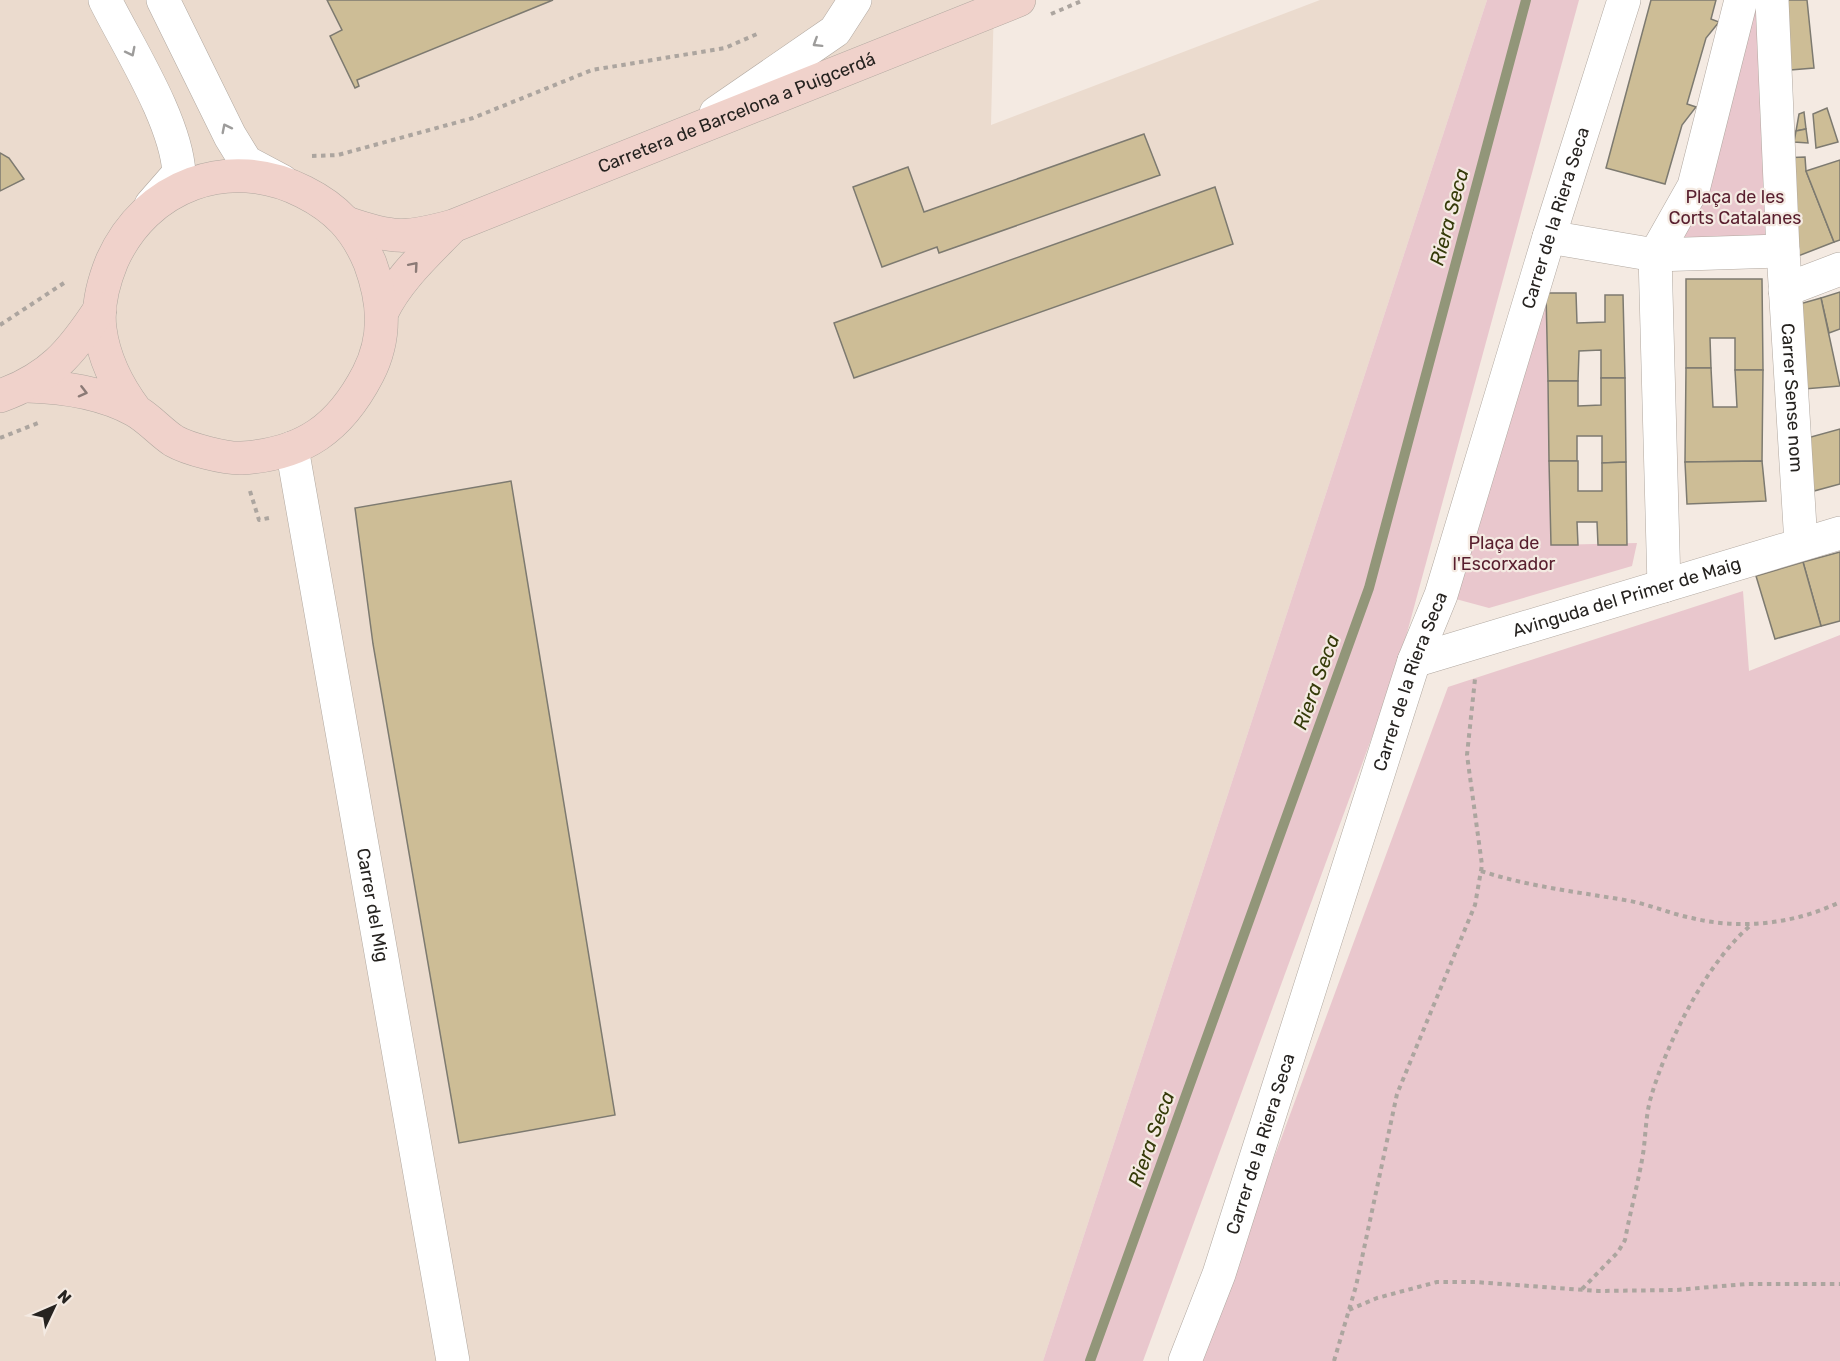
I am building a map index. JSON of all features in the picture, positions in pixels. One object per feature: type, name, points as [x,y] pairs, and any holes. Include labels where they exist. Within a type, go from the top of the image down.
[{"type":"main road","name":"Carretera de Barcelona a Puigcerdá","points":[[347,223],[385,236],[418,236],[453,226],[690,130],[1030,9]]},
{"type":"main road","points":[[14,391],[80,391],[110,399],[136,411],[175,442],[224,457],[241,458],[292,448],[310,440],[336,421],[353,403],[376,358],[382,312],[380,289],[362,244],[347,223],[324,202],[282,181],[235,175],[202,180],[159,200],[142,214],[122,239],[103,282],[100,309],[100,330],[113,377],[136,411]]},
{"type":"main road","name":"Carretera de Barcelona a Puigcerdá","points":[[382,312],[390,295],[416,263],[453,226]]},
{"type":"main road","points":[[14,391],[68,356],[100,309]]},
{"type":"street","points":[[105,0],[165,118],[177,152],[179,173],[142,214]]},
{"type":"street","points":[[163,0],[230,136],[246,162],[282,181]]},
{"type":"street","points":[[690,130],[835,32],[855,0]]},
{"type":"street","name":"Carrer de la Riera Seca","points":[[1185,1361],[1219,1274],[1414,661],[1441,595],[1549,237],[1624,0]]},
{"type":"street","points":[[1664,586],[1655,255],[1694,186],[1741,0]]},
{"type":"street","name":"Carrer Sense nom","points":[[1772,0],[1785,290],[1801,544]]},
{"type":"street","points":[[1549,237],[1655,255],[1783,251]]},
{"type":"street","points":[[1785,290],[1840,269]]},
{"type":"street","name":"Carrer del Mig","points":[[292,448],[453,1361]]},
{"type":"street","name":"Avinguda del Primer de Maig","points":[[1414,661],[1840,533]]},
{"type":"path","points":[[1030,9],[1084,0]]},
{"type":"path","points":[[310,156],[338,155],[473,118],[592,70],[724,48],[757,34]]},
{"type":"path","points":[[0,325],[74,276]]},
{"type":"path","points":[[1334,1361],[1349,1310],[1397,1094],[1472,914],[1481,871],[1467,755],[1472,699],[1482,640]]},
{"type":"path","points":[[1481,871],[1560,892],[1630,902],[1694,919],[1751,925],[1797,916],[1840,902]]},
{"type":"path","points":[[1582,1289],[1618,1252],[1625,1240],[1642,1159],[1650,1099],[1665,1055],[1705,979],[1735,939],[1751,925]]},
{"type":"path","points":[[1349,1310],[1377,1298],[1437,1282],[1598,1291],[1658,1290],[1746,1284],[1840,1284]]},
{"type":"shaded area","points":[[0,0],[994,0],[991,125],[1320,0],[1487,0],[1043,1361],[0,1361]]},
{"type":"green space","points":[[1487,0],[1579,0],[1398,666],[1143,1361],[1043,1361]]},
{"type":"green space","name":"Plaça de les Corts Catalanes","points":[[1741,0],[1772,0],[1783,251],[1655,255]]},
{"type":"green space","name":"Plaça de l'Escorxador","points":[[1546,293],[1551,545],[1637,543],[1632,566],[1489,608],[1441,595]]},
{"type":"green space","points":[[1743,591],[1749,671],[1840,635],[1840,1361],[1199,1361],[1448,687]]},
{"type":"building","points":[[327,0],[553,0],[357,80],[359,86],[355,88],[330,36],[342,30]]},
{"type":"building","points":[[1651,0],[1716,0],[1711,19],[1719,22],[1706,38],[1687,104],[1696,107],[1682,125],[1665,184],[1606,168]]},
{"type":"building","points":[[1771,0],[1807,0],[1814,68],[1778,71]]},
{"type":"building","points":[[1827,108],[1838,142],[1816,148],[1813,114]]},
{"type":"building","points":[[1804,112],[1806,129],[1796,131],[1799,114]]},
{"type":"building","points":[[1806,129],[1808,143],[1794,142],[1796,131]]},
{"type":"building","points":[[1144,134],[1160,175],[939,253],[937,247],[882,267],[853,187],[908,167],[924,212]]},
{"type":"building","points":[[0,153],[9,158],[24,179],[0,191]]},
{"type":"building","points":[[1805,157],[1806,171],[1834,242],[1793,258],[1780,158]]},
{"type":"building","points":[[1840,160],[1840,240],[1834,242],[1806,171]]},
{"type":"building","points":[[1215,187],[1233,244],[854,378],[834,323]]},
{"type":"building","points":[[1686,279],[1762,279],[1763,370],[1735,370],[1735,338],[1710,338],[1711,368],[1686,368]]},
{"type":"building","points":[[1840,292],[1840,329],[1829,333],[1821,298]]},
{"type":"building","points":[[1546,293],[1576,293],[1577,323],[1605,322],[1605,295],[1623,295],[1625,378],[1601,378],[1601,350],[1579,351],[1578,381],[1548,381]]},
{"type":"building","points":[[1821,298],[1840,386],[1804,389],[1796,305]]},
{"type":"building","points":[[1686,368],[1711,368],[1713,407],[1737,407],[1735,370],[1763,370],[1762,461],[1685,462]]},
{"type":"building","points":[[1601,378],[1625,378],[1626,462],[1602,463],[1602,436],[1577,436],[1577,461],[1549,461],[1548,381],[1578,381],[1578,406],[1601,405]]},
{"type":"building","points":[[1840,429],[1840,484],[1814,491],[1800,440]]},
{"type":"building","points":[[1549,461],[1578,461],[1578,491],[1602,491],[1602,463],[1626,462],[1627,545],[1598,545],[1597,522],[1577,522],[1578,545],[1551,545]]},
{"type":"building","points":[[1762,461],[1766,501],[1687,504],[1685,462]]},
{"type":"building","points":[[511,481],[615,1115],[459,1143],[373,644],[355,508]]},
{"type":"building","points":[[1840,552],[1840,621],[1821,626],[1803,562]]},
{"type":"building","points":[[1803,562],[1821,626],[1775,639],[1756,576]]},
{"type":"waterway","name":"Riera Seca","points":[[1090,1361],[1369,588],[1526,0]]}]
